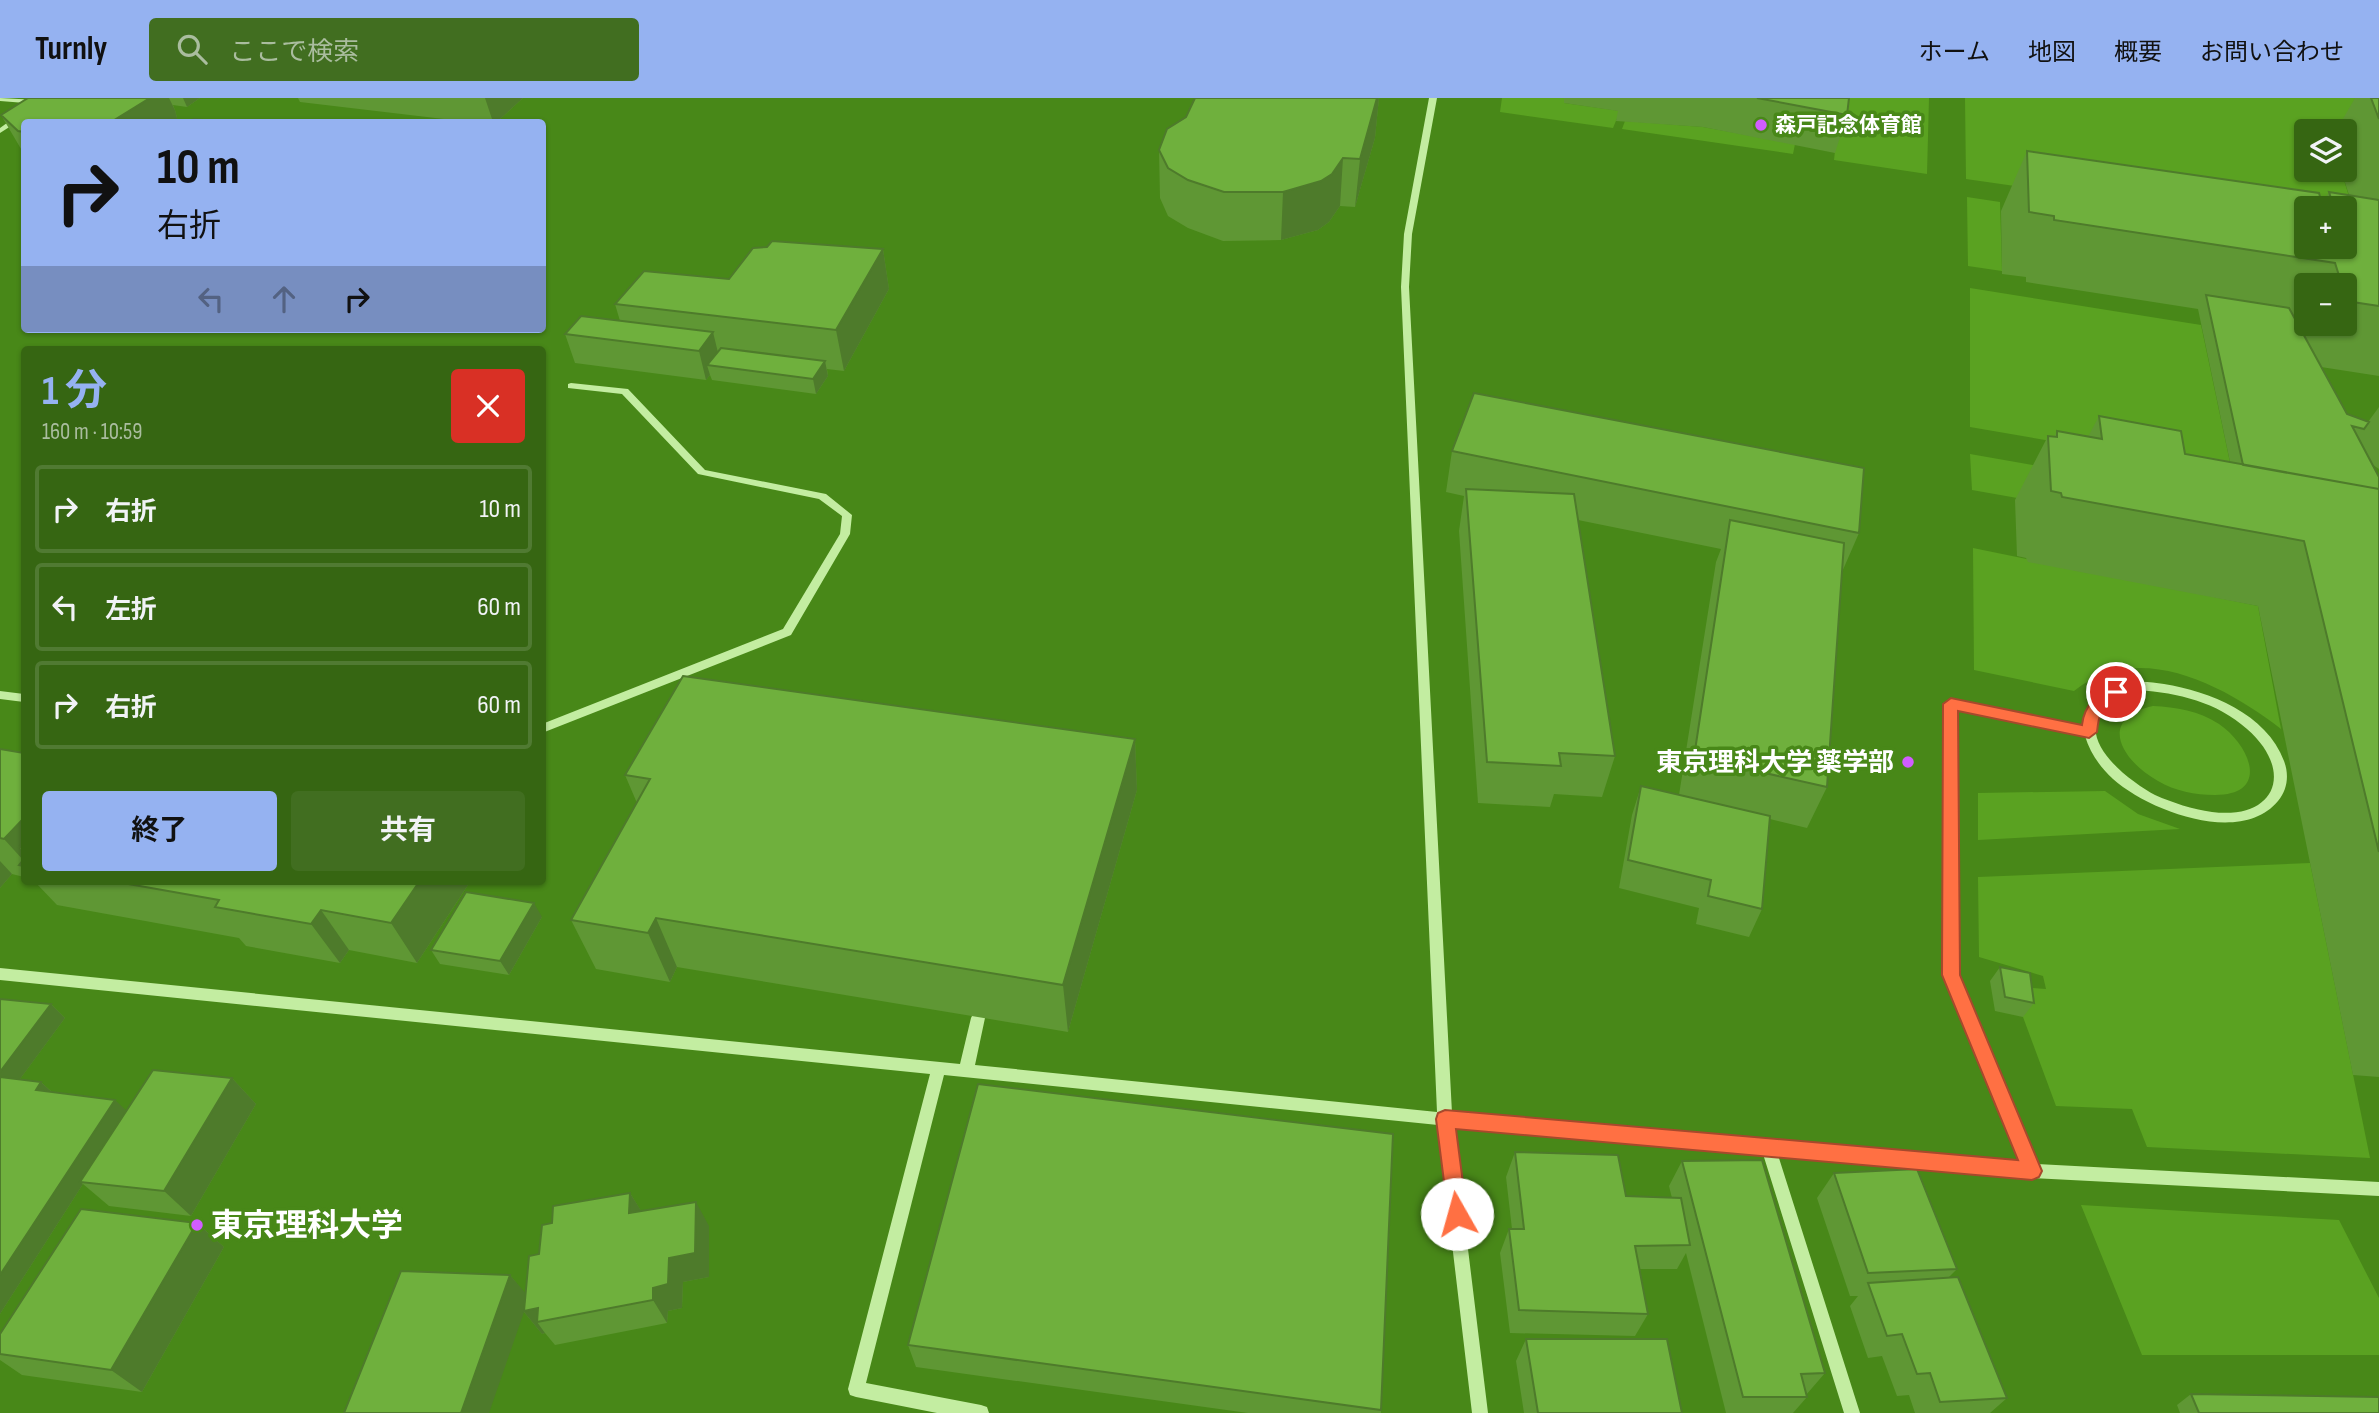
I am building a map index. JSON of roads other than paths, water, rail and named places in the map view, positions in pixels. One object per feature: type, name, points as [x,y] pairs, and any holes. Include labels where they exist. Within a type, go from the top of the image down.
[{"type":"street","points":[[1433,98],[1408,234],[1405,287],[1445,1119],[1480,1413]]},
{"type":"street","points":[[0,99],[46,101]]},
{"type":"street","points":[[0,131],[46,101]]},
{"type":"street","points":[[546,727],[787,632],[845,534],[847,515],[822,496],[702,472],[625,391],[571,386]]},
{"type":"street","points":[[2138,686],[2164,687],[2191,693],[2219,704],[2244,719],[2264,737],[2278,757],[2282,775],[2279,793],[2267,807],[2247,815],[2221,817],[2192,814],[2162,804],[2135,789],[2113,771],[2097,752],[2089,732],[2091,715],[2100,701],[2116,692],[2138,686]]},
{"type":"street","points":[[0,695],[21,698]]},
{"type":"street","points":[[2032,1171],[1951,975],[1951,704],[2089,732]]},
{"type":"street","points":[[0,974],[1445,1119],[2032,1171],[2379,1189]]},
{"type":"street","points":[[966,1071],[978,1018]]},
{"type":"street","points":[[937,1069],[856,1389],[981,1413]]},
{"type":"street","points":[[1768,1147],[1852,1413]]},
{"type":"place","name":"森戸記念体育館","points":[[1761,125]]},
{"type":"place","name":"東京理科大学 薬学部","points":[[1908,762]]},
{"type":"place","name":"東京理科大学","points":[[197,1225]]}]
